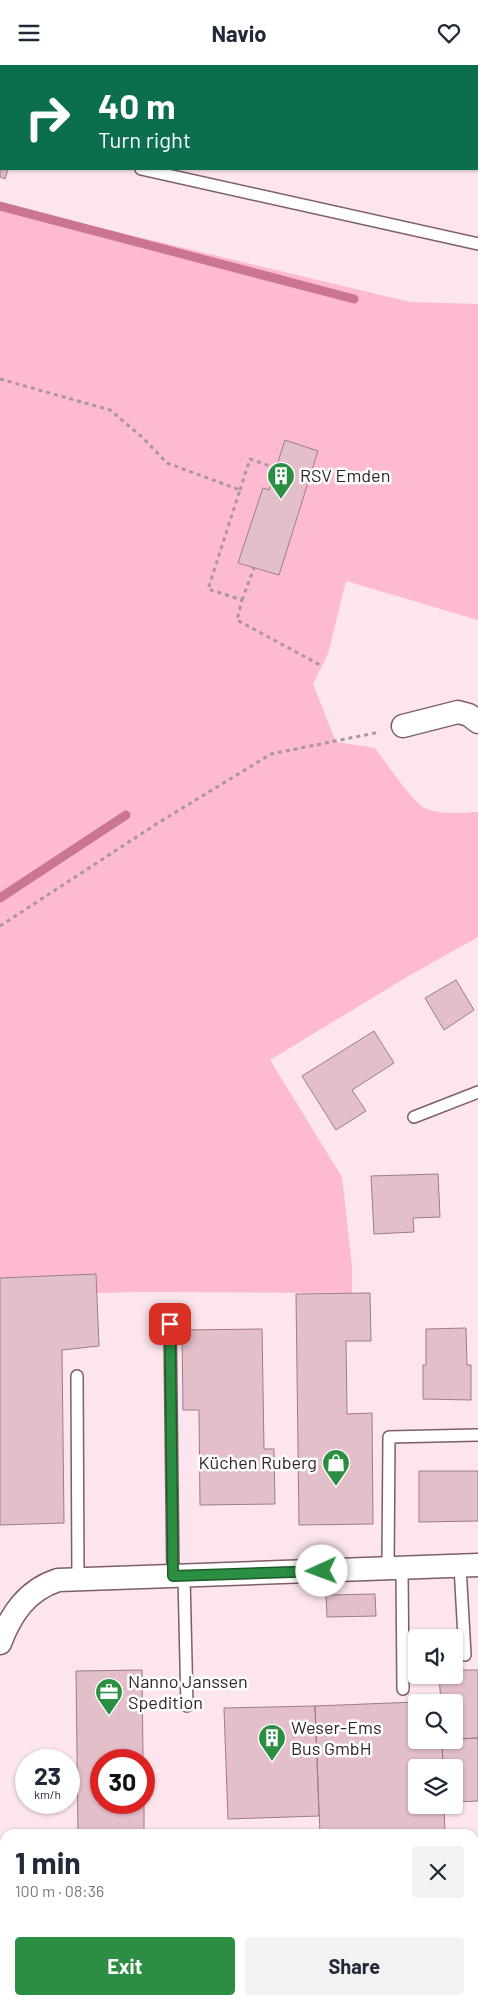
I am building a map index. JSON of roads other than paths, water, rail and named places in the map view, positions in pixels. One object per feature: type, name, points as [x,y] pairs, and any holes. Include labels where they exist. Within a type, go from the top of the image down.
[{"type":"street","points":[[403,726],[458,712],[469,715],[478,722]]},
{"type":"street","points":[[0,1643],[8,1623],[18,1607],[32,1593],[46,1584],[58,1580],[469,1565]]},
{"type":"lane","points":[[145,170],[478,244]]},
{"type":"lane","points":[[414,1117],[478,1092]]},
{"type":"lane","points":[[170,1324],[178,1576],[187,1706]]},
{"type":"lane","points":[[77,1377],[78,1579]]},
{"type":"lane","points":[[403,1689],[389,1437],[477,1435]]},
{"type":"lane","points":[[465,1655],[469,1565]]},
{"type":"waterway","points":[[0,206],[354,299]]},
{"type":"waterway","points":[[0,898],[126,815]]},
{"type":"place","name":"RSV Emden","points":[[281,500]]},
{"type":"place","name":"Küchen Ruberg","points":[[336,1487]]},
{"type":"place","name":"Nanno Janssen Spedition","points":[[109,1716]]},
{"type":"place","name":"Weser-Ems Bus GmbH","points":[[272,1762]]}]
